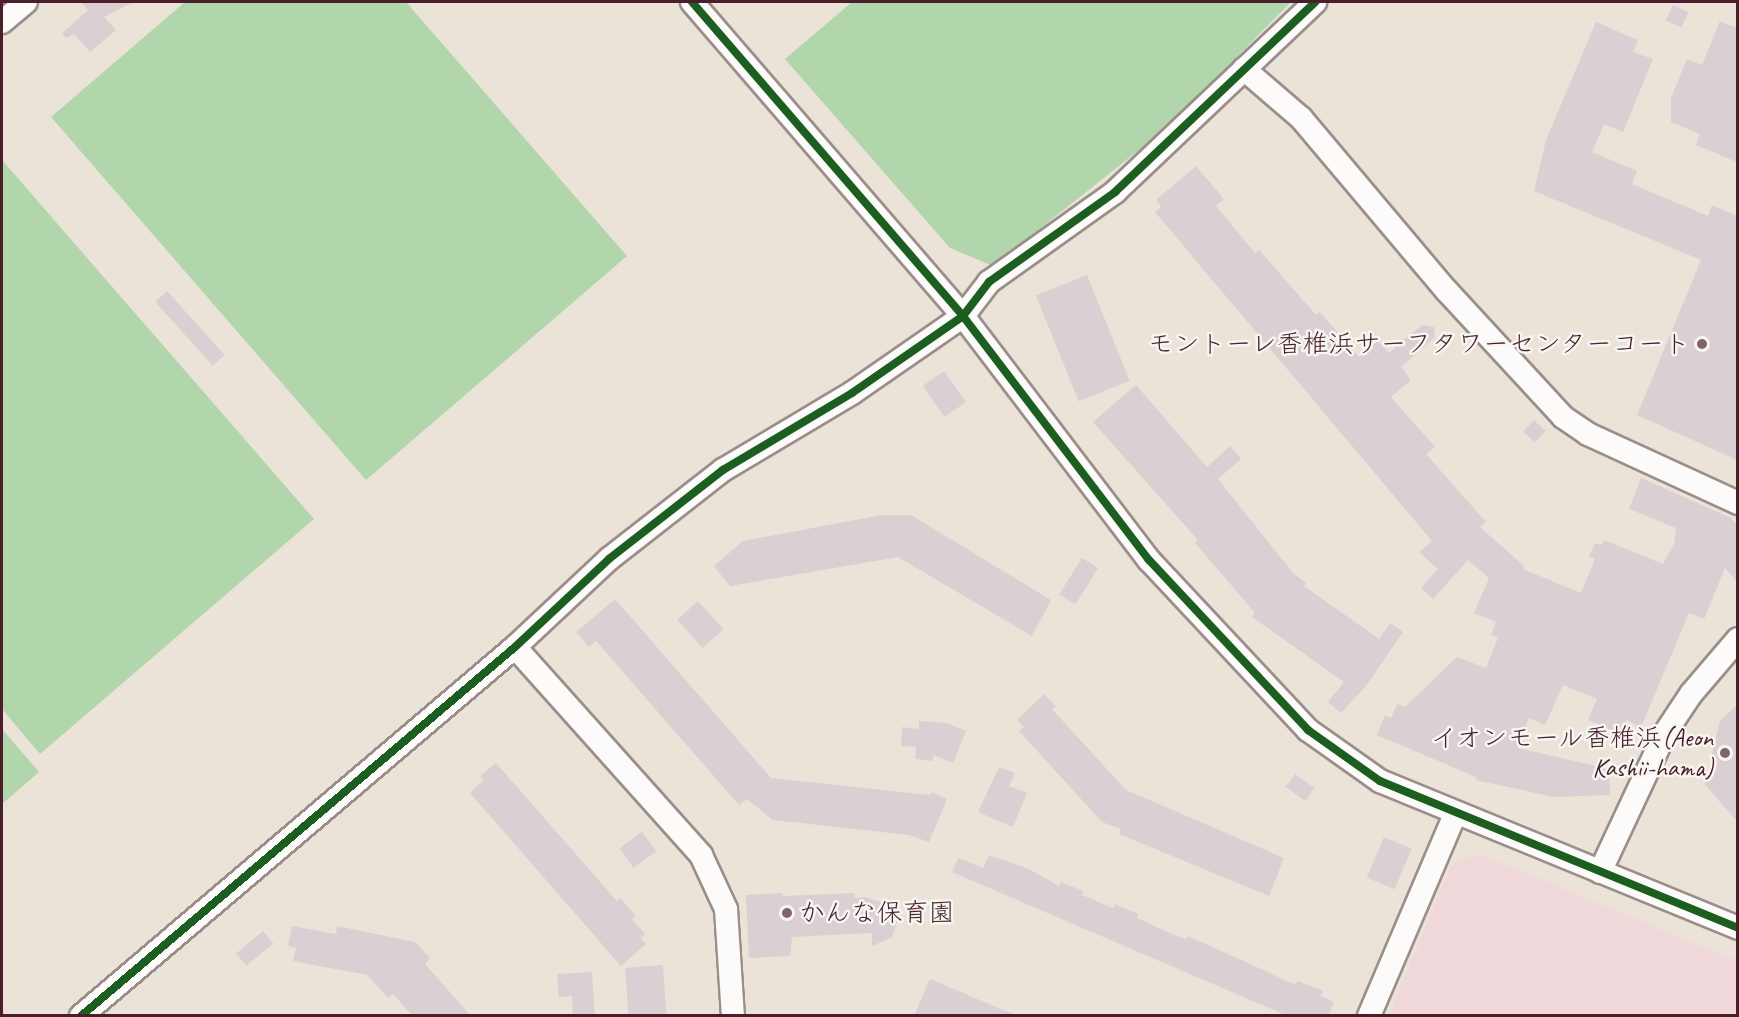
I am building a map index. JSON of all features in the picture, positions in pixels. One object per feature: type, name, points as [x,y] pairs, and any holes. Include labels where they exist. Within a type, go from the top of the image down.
[{"type":"street","points":[[692,2],[963,316],[1149,560],[1308,730],[1380,781],[1455,814],[1737,928]]},
{"type":"street","points":[[81,1016],[515,647],[609,559],[723,470],[852,393],[963,316],[989,282],[1116,192],[1315,2]]},
{"type":"street","points":[[2,22],[21,3]]},
{"type":"street","points":[[1244,69],[1301,118],[1446,290],[1563,417],[1588,434],[1737,503]]},
{"type":"street","points":[[1600,872],[1665,733],[1691,693],[1737,639]]},
{"type":"street","points":[[515,647],[701,855],[726,909],[733,1016]]},
{"type":"street","points":[[1369,1016],[1455,814]]},
{"type":"shaded area","points":[[1480,854],[1737,961],[1737,1015],[1389,1015],[1451,865]]},
{"type":"green space","points":[[185,2],[406,2],[627,256],[366,480],[51,117]]},
{"type":"green space","points":[[852,2],[1291,2],[1163,131],[993,266],[950,248],[785,59]]},
{"type":"green space","points":[[2,160],[314,519],[40,754],[2,709]]},
{"type":"green space","points":[[2,729],[39,772],[2,804]]},
{"type":"building","points":[[81,2],[133,2],[104,17],[116,30],[90,52],[74,34],[66,38],[62,33],[88,10]]},
{"type":"building","points":[[1673,5],[1688,12],[1681,28],[1666,20]]},
{"type":"building","points":[[1720,21],[1737,28],[1737,162],[1696,145],[1700,134],[1671,122],[1671,98],[1687,59],[1702,65]]},
{"type":"building","points":[[1596,22],[1638,40],[1633,52],[1653,59],[1623,132],[1604,124],[1592,152],[1637,171],[1632,184],[1708,216],[1712,205],[1737,216],[1737,460],[1637,415],[1701,260],[1534,191],[1546,140]]},
{"type":"building","points":[[1196,166],[1224,199],[1216,206],[1255,253],[1259,250],[1316,315],[1320,312],[1359,357],[1378,341],[1389,353],[1422,325],[1434,327],[1435,337],[1401,367],[1411,380],[1391,397],[1435,447],[1426,454],[1486,522],[1480,527],[1524,566],[1523,569],[1581,593],[1595,559],[1589,556],[1595,543],[1602,545],[1604,540],[1663,564],[1674,544],[1676,528],[1629,509],[1641,478],[1731,518],[1737,525],[1737,582],[1725,568],[1704,619],[1689,613],[1641,727],[1626,720],[1620,734],[1588,720],[1597,699],[1563,685],[1545,725],[1529,718],[1517,748],[1609,769],[1610,795],[1553,797],[1476,780],[1476,777],[1377,735],[1385,715],[1391,718],[1397,704],[1405,707],[1457,657],[1486,668],[1498,638],[1491,635],[1496,622],[1474,613],[1489,578],[1468,560],[1433,599],[1421,588],[1438,569],[1419,552],[1432,541],[1155,212],[1161,207],[1156,200]]},
{"type":"building","points":[[1087,275],[1130,381],[1079,401],[1036,296]]},
{"type":"building","points":[[167,291],[225,355],[213,366],[155,302]]},
{"type":"building","points":[[944,371],[966,402],[944,417],[923,386]]},
{"type":"building","points":[[1136,385],[1207,467],[1230,446],[1241,459],[1218,479],[1293,573],[1306,583],[1304,586],[1379,639],[1390,623],[1403,632],[1366,686],[1341,713],[1328,702],[1344,682],[1252,617],[1255,613],[1195,543],[1198,540],[1093,422]]},
{"type":"building","points":[[1534,420],[1546,431],[1535,443],[1523,432]]},
{"type":"building","points":[[882,515],[911,515],[1051,600],[1032,636],[898,557],[730,586],[714,566],[743,541]]},
{"type":"building","points":[[1082,558],[1098,568],[1075,605],[1059,594]]},
{"type":"building","points":[[615,599],[771,778],[930,795],[932,792],[947,799],[929,842],[909,835],[773,820],[747,799],[739,805],[596,641],[589,647],[576,632]]},
{"type":"building","points":[[698,601],[723,629],[703,648],[677,620]]},
{"type":"building","points":[[1044,694],[1056,706],[1052,709],[1126,790],[1284,858],[1269,896],[1119,834],[1121,829],[1102,822],[1019,731],[1024,727],[1017,720]]},
{"type":"building","name":"イオンモール香椎浜(Aeon Kashii-hama)","points":[[1737,705],[1737,821],[1705,785],[1720,721]]},
{"type":"building","points":[[919,721],[947,723],[966,731],[953,763],[933,755],[933,761],[915,759],[916,747],[901,746],[902,727],[919,729]]},
{"type":"building","points":[[496,763],[617,901],[620,898],[636,916],[632,919],[645,934],[641,938],[646,944],[621,966],[470,793],[484,780],[480,776]]},
{"type":"building","points":[[999,767],[1015,773],[1009,786],[1027,793],[1013,827],[978,812]]},
{"type":"building","points":[[1295,774],[1314,788],[1305,801],[1286,787]]},
{"type":"building","points":[[642,832],[656,851],[633,868],[619,848]]},
{"type":"building","points":[[1384,837],[1412,849],[1394,889],[1367,878]]},
{"type":"building","points":[[989,855],[1029,869],[1059,886],[1061,882],[1083,891],[1082,895],[1113,908],[1115,904],[1138,914],[1137,918],[1172,934],[1186,939],[1188,936],[1296,985],[1297,981],[1323,991],[1321,996],[1334,1002],[1328,1016],[1288,1016],[952,872],[958,858],[983,868]]},
{"type":"building","points":[[783,893],[783,896],[855,893],[855,898],[866,897],[891,906],[898,919],[892,937],[872,946],[872,933],[792,937],[790,956],[749,958],[746,895]]},
{"type":"building","points":[[292,926],[336,934],[337,926],[415,942],[430,958],[425,964],[471,1016],[413,1016],[393,994],[388,998],[367,975],[293,961],[296,948],[288,946]]},
{"type":"building","points":[[263,931],[273,943],[246,966],[236,953]]},
{"type":"building","points":[[663,965],[667,1016],[628,1016],[625,968]]},
{"type":"building","points":[[592,972],[595,1016],[573,1016],[572,996],[559,997],[557,974]]},
{"type":"building","points":[[930,979],[1015,1015],[1015,1016],[914,1016]]},
{"type":"cycle path","points":[[692,2],[963,316],[1149,560],[1308,730],[1380,781],[1738,928]]},
{"type":"cycle path","points":[[81,1016],[515,647],[609,559],[723,470],[852,393],[963,316],[989,282],[1115,192],[1315,2]]},
{"type":"place","name":"モントーレ香椎浜サーフタワーセンターコート","points":[[1702,344]]},
{"type":"place","name":"イオンモール香椎浜(Aeon Kashii-hama)","points":[[1725,753]]},
{"type":"place","name":"かんな保育園","points":[[787,913]]}]
